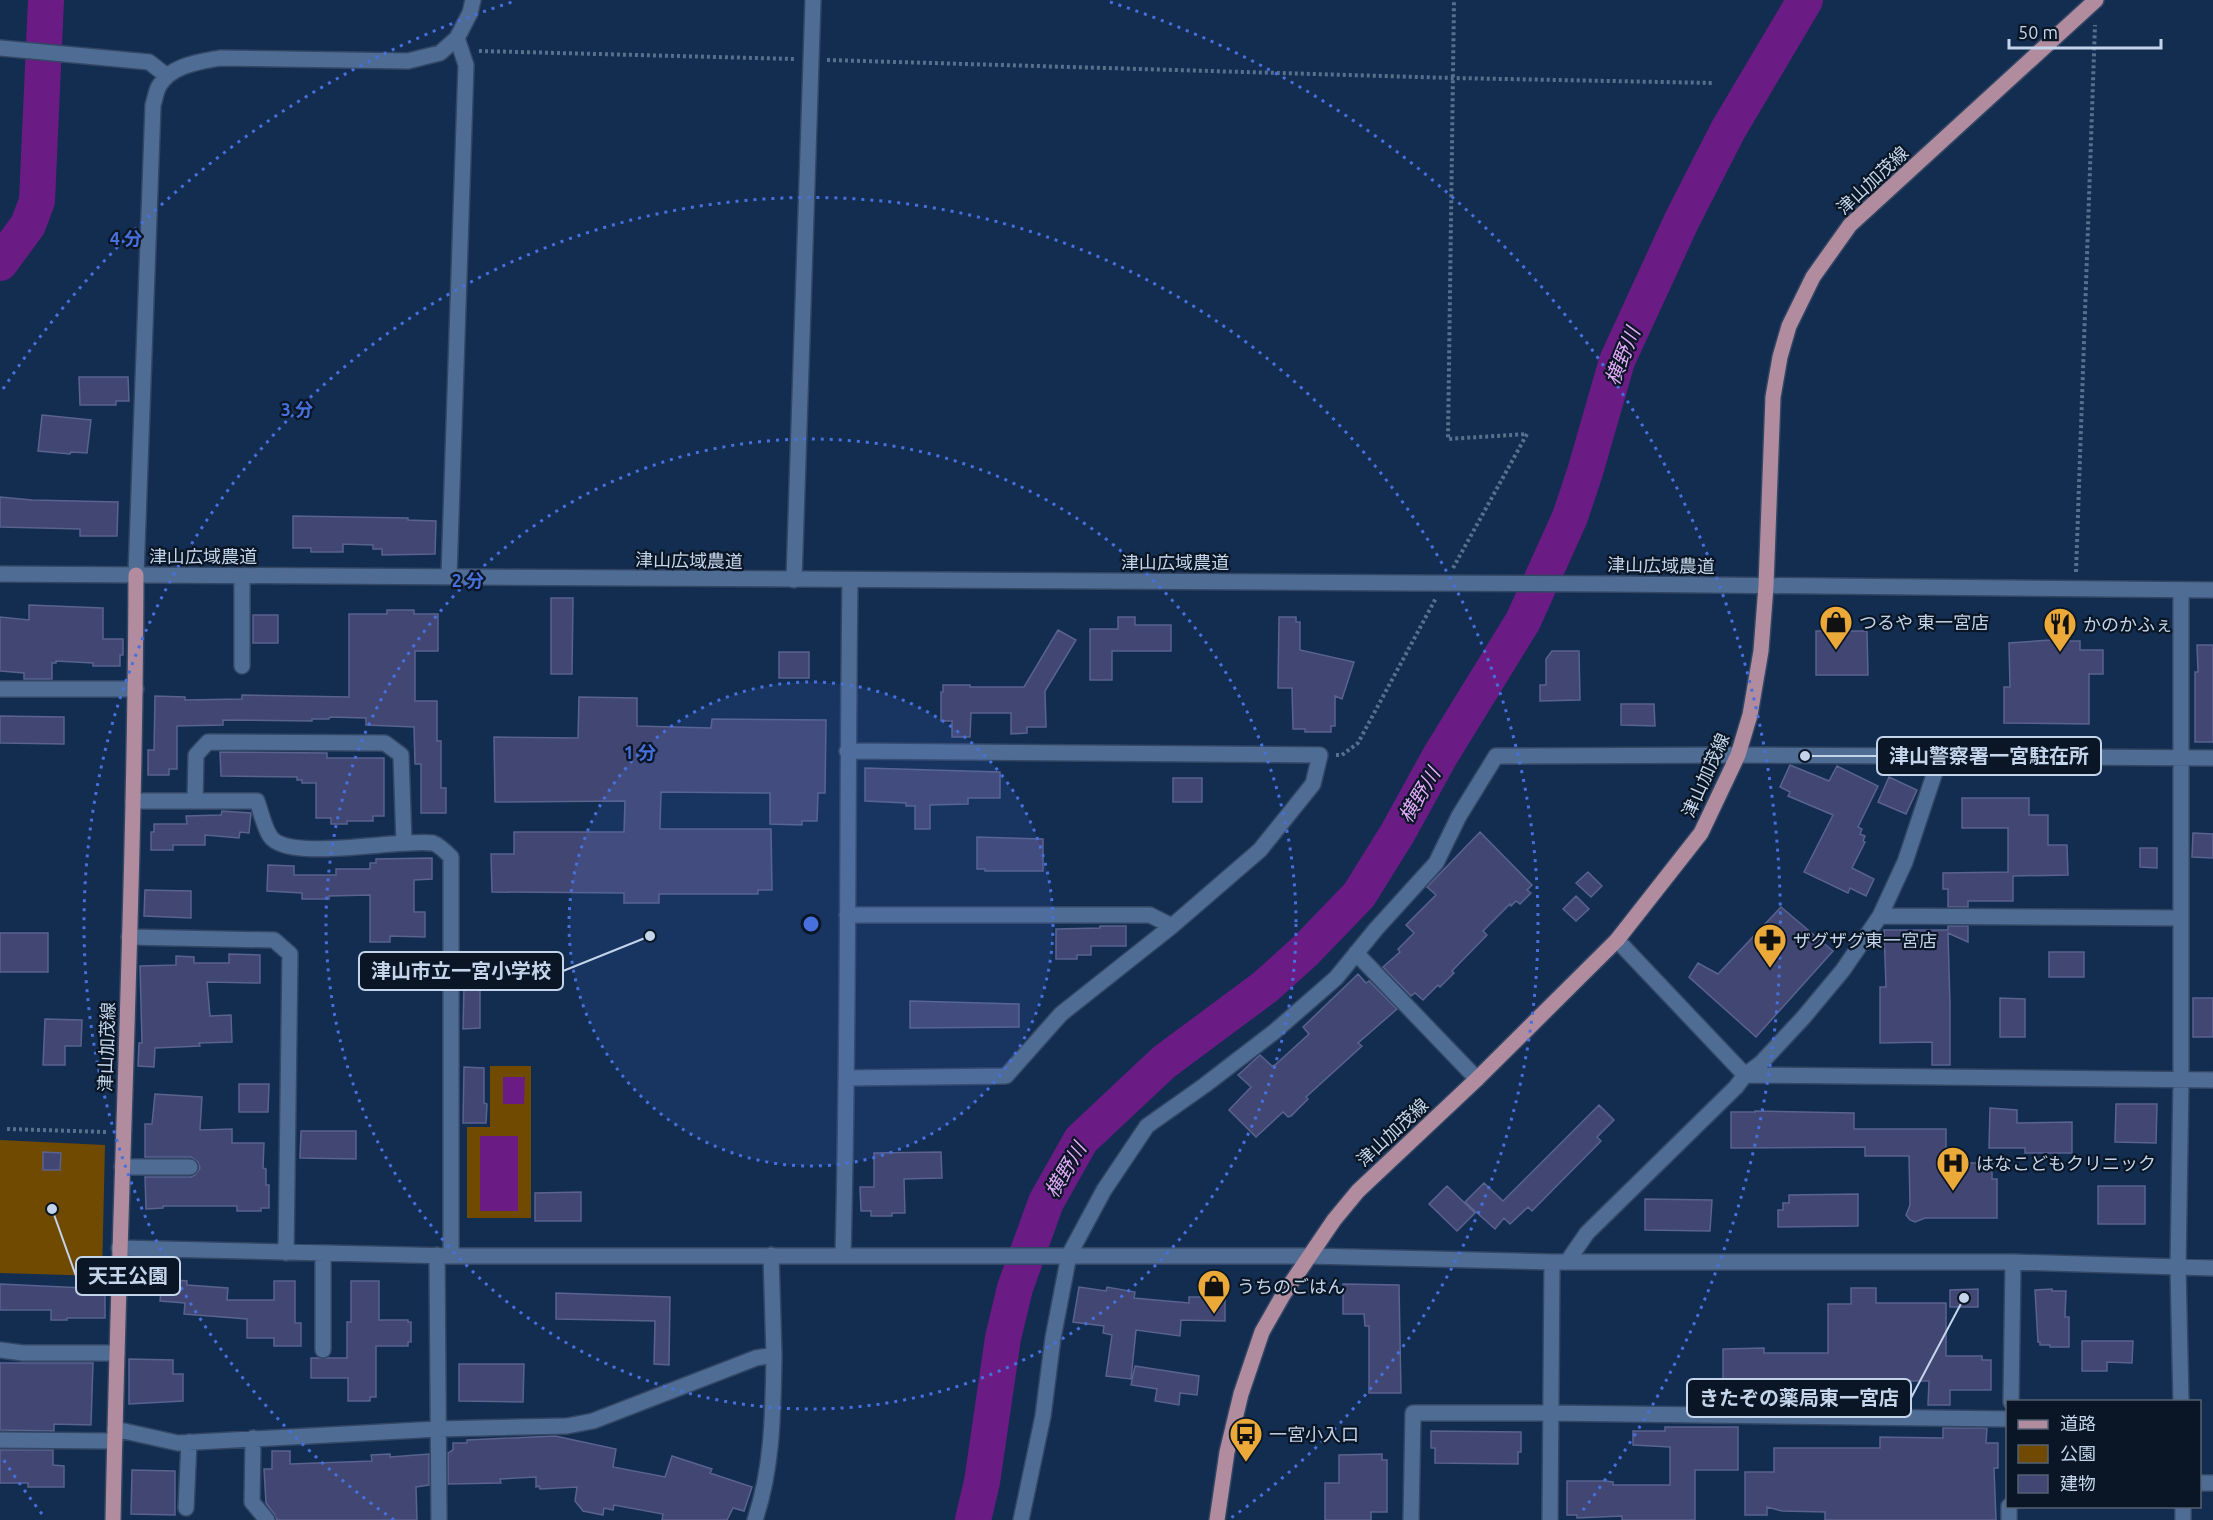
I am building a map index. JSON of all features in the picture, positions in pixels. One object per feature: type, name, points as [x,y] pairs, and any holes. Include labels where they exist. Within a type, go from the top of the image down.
[{"type":"main road","name":"津山加茂線","points":[[1217,1520],[1227,1452],[1241,1394],[1262,1332],[1283,1295],[1334,1220],[1358,1191],[1477,1079],[1617,940],[1701,833],[1737,755],[1750,715],[1761,651],[1766,586],[1773,397],[1780,357],[1789,326],[1814,277],[1850,225],[2091,4]]},
{"type":"main road","name":"津山加茂線","points":[[114,1520],[119,1248],[136,689],[136,575]]},
{"type":"street","points":[[136,575],[153,105],[158,87],[167,76],[190,63],[220,58],[408,61],[440,53],[457,38],[471,13],[473,0]]},
{"type":"street","points":[[794,580],[813,0]]},
{"type":"street","points":[[449,576],[466,65],[457,38]]},
{"type":"street","points":[[0,48],[148,62],[167,76]]},
{"type":"street","name":"津山広域農道","points":[[0,574],[2213,590]]},
{"type":"street","points":[[242,576],[242,666]]},
{"type":"street","points":[[843,1255],[847,1078],[847,751],[850,581]]},
{"type":"street","points":[[2181,590],[2181,1081],[2178,1268],[2181,1400]]},
{"type":"street","points":[[0,689],[136,689]]},
{"type":"street","points":[[195,801],[196,755],[208,742],[386,743],[401,755],[404,843]]},
{"type":"street","points":[[847,751],[1320,755],[1313,784],[1260,850],[1172,926],[1060,1014],[1006,1076],[847,1078]]},
{"type":"street","points":[[1021,1520],[1043,1416],[1053,1338],[1068,1255],[1104,1190],[1147,1126],[1274,1032],[1336,978],[1436,863],[1460,816],[1497,756],[2213,758]]},
{"type":"street","points":[[1550,1520],[1550,1413],[1559,1262],[1736,1087],[1745,1075],[1761,1063],[1843,970],[1880,916],[1905,862],[1940,757]]},
{"type":"street","points":[[133,801],[257,801],[270,837],[280,845],[324,849],[435,843],[451,856],[444,1256],[438,1429],[439,1520]]},
{"type":"street","points":[[847,915],[1150,915],[1172,926]]},
{"type":"street","points":[[1880,916],[2180,918]]},
{"type":"street","points":[[129,938],[274,940],[290,954],[286,1253]]},
{"type":"street","points":[[1617,940],[1745,1075],[2213,1080]]},
{"type":"street","points":[[1356,953],[1477,1079]]},
{"type":"street","points":[[122,1167],[190,1167]]},
{"type":"street","points":[[119,1248],[444,1256],[1310,1256],[1559,1262],[2013,1262],[2213,1268]]},
{"type":"street","points":[[323,1254],[323,1350]]},
{"type":"street","points":[[755,1520],[767,1475],[773,1423],[774,1355],[771,1255]]},
{"type":"street","points":[[2011,1400],[2013,1262]]},
{"type":"street","points":[[0,1350],[24,1353],[117,1353]]},
{"type":"street","points":[[0,1440],[115,1435],[178,1443],[438,1429],[567,1426],[593,1421],[756,1358],[774,1355]]},
{"type":"street","points":[[1411,1520],[1413,1413],[2006,1419]]},
{"type":"street","points":[[253,1438],[252,1502],[267,1520]]},
{"type":"street","points":[[186,1508],[189,1442]]},
{"type":"path","points":[[1448,578],[1527,434],[1448,439],[1454,0]]},
{"type":"path","points":[[2076,589],[2095,23],[2091,4]]},
{"type":"path","points":[[457,38],[479,51],[1714,83]]},
{"type":"path","points":[[1320,755],[1342,755],[1358,743],[1442,588]]},
{"type":"path","points":[[7,1129],[123,1133]]},
{"type":"green space","points":[[490,1066],[531,1066],[531,1218],[467,1218],[467,1127],[490,1127]]},
{"type":"green space","points":[[0,1140],[105,1145],[102,1276],[0,1273]]},
{"type":"shaded area","points":[[503,1077],[525,1077],[524,1104],[503,1104]]},
{"type":"shaded area","points":[[480,1136],[518,1136],[518,1211],[480,1211]]},
{"type":"building","points":[[79,377],[128,377],[129,401],[116,401],[116,405],[80,405]]},
{"type":"building","points":[[42,415],[91,420],[87,453],[38,451]]},
{"type":"building","points":[[0,497],[118,502],[117,536],[80,536],[80,529],[0,527]]},
{"type":"building","points":[[293,516],[408,518],[408,520],[436,521],[435,554],[382,555],[382,549],[373,549],[373,545],[343,544],[343,552],[311,552],[311,548],[293,548]]},
{"type":"building","points":[[551,598],[573,598],[572,674],[551,674]]},
{"type":"building","points":[[29,605],[103,608],[103,639],[123,639],[120,666],[93,666],[93,663],[56,661],[52,663],[52,679],[24,679],[24,673],[0,671],[0,617],[29,620]]},
{"type":"building","points":[[387,610],[414,610],[414,614],[438,614],[438,651],[415,651],[415,701],[437,701],[437,741],[441,741],[441,788],[446,788],[446,813],[421,813],[421,764],[415,764],[414,727],[366,725],[366,718],[330,717],[329,719],[312,719],[312,721],[223,720],[223,725],[177,726],[177,769],[169,769],[169,775],[148,775],[148,750],[154,750],[155,696],[185,697],[185,700],[242,699],[242,695],[349,697],[349,614],[387,614]]},
{"type":"building","points":[[253,615],[278,615],[278,643],[253,643]]},
{"type":"building","points":[[1118,617],[1135,617],[1135,625],[1171,625],[1171,651],[1112,651],[1112,680],[1090,680],[1090,629],[1118,629]]},
{"type":"building","points":[[1279,617],[1296,617],[1296,622],[1300,622],[1300,650],[1354,662],[1342,699],[1335,696],[1335,726],[1331,726],[1331,732],[1305,732],[1305,729],[1293,729],[1292,688],[1278,688]]},
{"type":"building","points":[[1058,630],[1076,640],[1045,691],[1046,727],[1027,727],[1027,733],[1011,734],[1011,713],[971,713],[970,737],[952,737],[952,721],[941,721],[943,685],[1024,687]]},
{"type":"building","points":[[1816,631],[1867,631],[1868,675],[1816,675]]},
{"type":"building","points":[[2051,634],[2069,634],[2069,641],[2080,641],[2080,650],[2103,650],[2103,674],[2089,674],[2089,724],[2004,723],[2004,687],[2010,687],[2009,643],[2051,640]]},
{"type":"building","points":[[2197,645],[2213,645],[2213,742],[2195,742]]},
{"type":"building","points":[[1552,651],[1579,651],[1580,700],[1540,701],[1540,685],[1546,685],[1546,659]]},
{"type":"building","points":[[779,652],[809,652],[809,678],[779,678]]},
{"type":"building","points":[[579,697],[637,698],[637,726],[711,728],[712,719],[826,720],[825,793],[818,793],[817,821],[802,821],[802,825],[770,824],[770,793],[661,792],[660,829],[771,829],[772,890],[758,890],[758,894],[659,894],[659,903],[624,903],[624,893],[492,892],[491,854],[514,854],[514,832],[624,832],[625,801],[495,802],[494,737],[578,738]]},
{"type":"building","points":[[1621,704],[1654,704],[1655,726],[1621,725]]},
{"type":"building","points":[[0,716],[64,717],[64,744],[0,743]]},
{"type":"building","points":[[220,752],[327,753],[327,758],[384,758],[384,816],[373,816],[373,821],[347,821],[347,824],[331,824],[331,818],[316,818],[316,783],[302,783],[302,780],[297,780],[297,777],[221,776]]},
{"type":"building","points":[[1790,765],[1829,781],[1837,766],[1878,786],[1858,827],[1862,829],[1860,834],[1865,836],[1863,841],[1865,842],[1852,868],[1874,879],[1866,896],[1850,888],[1848,893],[1804,872],[1833,815],[1788,796],[1790,792],[1780,787]]},
{"type":"building","points":[[865,768],[1000,772],[1000,798],[968,798],[968,804],[930,805],[930,829],[915,829],[915,806],[906,806],[906,803],[865,801]]},
{"type":"building","points":[[1889,777],[1917,790],[1906,814],[1878,802]]},
{"type":"building","points":[[1173,778],[1202,778],[1202,802],[1173,802]]},
{"type":"building","points":[[1962,798],[2029,798],[2029,815],[2048,815],[2048,845],[2067,845],[2068,875],[2013,876],[2013,901],[1968,901],[1968,907],[1948,907],[1948,889],[1943,889],[1943,873],[2008,872],[2008,828],[1962,828]]},
{"type":"building","points":[[222,811],[251,813],[249,833],[240,832],[239,838],[205,835],[205,845],[173,845],[173,850],[151,850],[151,832],[154,832],[154,824],[187,824],[186,816],[221,815]]},
{"type":"building","points":[[1480,832],[1532,885],[1527,890],[1531,893],[1520,904],[1516,901],[1511,906],[1510,904],[1483,931],[1487,935],[1452,971],[1454,973],[1440,987],[1438,985],[1423,1000],[1415,993],[1411,996],[1383,967],[1400,952],[1398,949],[1414,933],[1406,925],[1436,895],[1427,887]]},
{"type":"building","points":[[2193,833],[2213,834],[2213,858],[2192,857]]},
{"type":"building","points":[[977,837],[1043,839],[1043,871],[977,869]]},
{"type":"building","points":[[2140,848],[2157,848],[2157,868],[2140,867]]},
{"type":"building","points":[[432,858],[432,879],[414,880],[414,912],[425,912],[425,937],[390,936],[390,942],[370,942],[370,895],[302,899],[302,893],[267,891],[268,865],[294,866],[294,875],[336,875],[336,869],[370,869],[370,863],[376,863],[376,859]]},
{"type":"building","points":[[1588,872],[1602,886],[1591,897],[1576,883]]},
{"type":"building","points":[[145,890],[191,891],[191,918],[144,916]]},
{"type":"building","points":[[1576,896],[1589,909],[1576,921],[1563,909]]},
{"type":"building","name":"ザグザグ東一宮店","points":[[1781,907],[1833,951],[1756,1037],[1689,977],[1698,963],[1718,974]]},
{"type":"building","points":[[1100,926],[1126,926],[1126,946],[1091,946],[1091,955],[1077,955],[1077,959],[1056,959],[1056,929],[1100,928]]},
{"type":"building","points":[[1948,926],[1968,926],[1968,942],[1948,933],[1950,1065],[1932,1065],[1932,1042],[1880,1043],[1880,987],[1886,987],[1884,930],[1948,930]]},
{"type":"building","points":[[0,933],[48,933],[48,972],[0,972]]},
{"type":"building","points":[[2049,952],[2084,952],[2084,977],[2049,977]]},
{"type":"building","points":[[229,954],[260,955],[260,983],[207,982],[210,1016],[231,1015],[232,1042],[155,1048],[154,1067],[138,1066],[139,1043],[142,1043],[140,966],[176,965],[176,956],[194,957],[194,963],[229,963]]},
{"type":"building","points":[[1358,974],[1366,983],[1369,981],[1397,1009],[1358,1043],[1362,1046],[1306,1097],[1308,1099],[1291,1116],[1288,1117],[1283,1112],[1256,1137],[1229,1110],[1251,1087],[1238,1075],[1260,1055],[1272,1066],[1275,1065],[1309,1034],[1303,1027]]},
{"type":"building","points":[[464,986],[480,986],[480,1028],[463,1029]]},
{"type":"building","points":[[2000,998],[2025,999],[2025,1037],[2000,1037]]},
{"type":"building","points":[[2193,998],[2213,998],[2213,1037],[2193,1037]]},
{"type":"building","points":[[910,1001],[1019,1004],[1019,1027],[910,1028]]},
{"type":"building","points":[[45,1019],[82,1020],[81,1046],[65,1046],[65,1065],[43,1065]]},
{"type":"building","points":[[464,1067],[484,1068],[486,1123],[463,1123]]},
{"type":"building","points":[[239,1084],[269,1084],[268,1112],[239,1112]]},
{"type":"building","points":[[155,1094],[202,1097],[200,1130],[232,1129],[232,1143],[264,1143],[263,1168],[266,1169],[266,1185],[269,1185],[269,1208],[261,1208],[261,1211],[237,1211],[237,1206],[163,1206],[163,1208],[146,1209],[145,1177],[191,1177],[200,1168],[198,1162],[191,1157],[145,1157],[145,1124],[152,1124]]},
{"type":"building","points":[[2116,1104],[2157,1104],[2156,1143],[2115,1142]]},
{"type":"building","points":[[1599,1105],[1614,1120],[1597,1137],[1601,1141],[1532,1211],[1528,1207],[1510,1224],[1504,1218],[1495,1229],[1465,1202],[1484,1183],[1503,1201]]},
{"type":"building","points":[[1990,1108],[2017,1110],[2017,1123],[2072,1122],[2072,1153],[2025,1153],[2025,1148],[1989,1148]]},
{"type":"building","points":[[1731,1112],[1854,1113],[1854,1129],[1946,1129],[1946,1163],[1992,1163],[1992,1179],[1997,1179],[1997,1218],[1925,1218],[1915,1222],[1910,1220],[1906,1215],[1910,1205],[1909,1156],[1865,1156],[1865,1147],[1731,1148]]},
{"type":"building","points":[[301,1131],[356,1131],[356,1159],[300,1158]]},
{"type":"building","points":[[43,1152],[61,1153],[60,1170],[43,1170]]},
{"type":"building","points":[[941,1152],[942,1178],[904,1179],[905,1213],[892,1213],[892,1216],[871,1216],[871,1211],[861,1211],[860,1187],[874,1187],[874,1153]]},
{"type":"building","points":[[1447,1186],[1475,1213],[1457,1231],[1429,1204]]},
{"type":"building","points":[[2098,1186],[2145,1186],[2145,1224],[2098,1224]]},
{"type":"building","points":[[581,1192],[581,1221],[535,1221],[535,1193]]},
{"type":"building","points":[[1858,1194],[1858,1226],[1778,1227],[1778,1210],[1783,1210],[1783,1203],[1789,1203],[1789,1195]]},
{"type":"building","points":[[1645,1199],[1712,1200],[1710,1231],[1645,1230]]},
{"type":"building","points":[[162,1279],[187,1281],[187,1285],[228,1288],[227,1300],[274,1300],[274,1281],[295,1281],[295,1323],[301,1323],[301,1346],[274,1346],[274,1338],[247,1338],[247,1319],[184,1314],[185,1303],[160,1301]]},
{"type":"building","points":[[351,1281],[379,1281],[379,1320],[408,1320],[411,1322],[411,1342],[408,1342],[408,1346],[376,1346],[376,1397],[370,1397],[370,1401],[348,1401],[348,1378],[311,1378],[311,1358],[347,1358],[347,1322],[351,1322]]},
{"type":"building","points":[[0,1284],[105,1289],[105,1318],[51,1320],[51,1310],[0,1310]]},
{"type":"building","points":[[1343,1284],[1399,1285],[1401,1393],[1369,1393],[1369,1326],[1365,1326],[1364,1314],[1343,1314]]},
{"type":"building","points":[[1079,1287],[1106,1291],[1107,1287],[1135,1292],[1134,1298],[1189,1303],[1189,1297],[1225,1297],[1225,1321],[1181,1320],[1180,1336],[1136,1330],[1131,1379],[1106,1376],[1112,1335],[1103,1333],[1104,1326],[1073,1322]]},
{"type":"building","points":[[1851,1288],[1876,1288],[1876,1303],[1946,1303],[1946,1356],[1982,1356],[1982,1360],[1991,1360],[1991,1390],[1950,1390],[1950,1405],[1928,1405],[1929,1381],[1887,1381],[1887,1384],[1756,1383],[1756,1379],[1723,1379],[1723,1349],[1764,1348],[1764,1353],[1828,1353],[1828,1304],[1851,1304]]},
{"type":"building","points":[[1978,1289],[1978,1307],[1950,1307],[1950,1290]]},
{"type":"building","points":[[2052,1289],[2052,1291],[2066,1291],[2065,1317],[2069,1317],[2069,1347],[2050,1347],[2050,1345],[2040,1345],[2038,1342],[2035,1290]]},
{"type":"building","points":[[556,1293],[670,1297],[669,1365],[654,1364],[655,1321],[556,1319]]},
{"type":"building","points":[[2082,1341],[2133,1341],[2132,1363],[2107,1362],[2107,1371],[2082,1371]]},
{"type":"building","points":[[129,1359],[173,1360],[173,1374],[183,1374],[183,1401],[129,1404]]},
{"type":"building","points":[[0,1363],[93,1363],[91,1425],[54,1424],[54,1431],[0,1430]]},
{"type":"building","points":[[459,1364],[524,1364],[523,1402],[459,1401]]},
{"type":"building","points":[[1135,1366],[1199,1376],[1197,1395],[1180,1393],[1179,1405],[1155,1401],[1157,1389],[1131,1385]]},
{"type":"building","points":[[1665,1427],[1738,1427],[1738,1470],[1695,1470],[1695,1520],[1622,1520],[1622,1516],[1577,1518],[1577,1515],[1567,1515],[1567,1481],[1606,1481],[1613,1482],[1613,1485],[1670,1485],[1670,1447],[1633,1445],[1633,1431],[1665,1431]]},
{"type":"building","points":[[1943,1428],[1987,1428],[1986,1443],[1998,1443],[1998,1468],[1994,1468],[1996,1520],[1825,1520],[1825,1512],[1782,1511],[1767,1507],[1767,1515],[1745,1515],[1745,1472],[1774,1472],[1774,1448],[1880,1448],[1880,1437],[1943,1438]]},
{"type":"building","points":[[1431,1431],[1521,1432],[1521,1452],[1518,1452],[1518,1464],[1435,1463],[1435,1448],[1431,1448]]},
{"type":"building","points":[[555,1436],[616,1449],[613,1467],[665,1477],[672,1456],[712,1469],[710,1473],[752,1487],[744,1511],[733,1508],[727,1520],[662,1520],[663,1514],[614,1505],[613,1510],[604,1508],[603,1515],[583,1511],[575,1501],[577,1487],[540,1489],[539,1486],[536,1487],[536,1477],[500,1479],[501,1483],[448,1484],[448,1453],[453,1450],[453,1443],[467,1443],[467,1440]]},
{"type":"building","points":[[0,1450],[53,1450],[53,1465],[64,1466],[64,1487],[28,1487],[28,1483],[0,1483]]},
{"type":"building","points":[[272,1451],[290,1451],[290,1464],[372,1461],[371,1455],[390,1454],[390,1457],[429,1454],[429,1485],[416,1487],[417,1520],[277,1520],[266,1503],[264,1469],[272,1469]]},
{"type":"building","points":[[1382,1454],[1382,1460],[1387,1460],[1387,1512],[1371,1512],[1371,1520],[1325,1520],[1325,1483],[1339,1483],[1339,1455]]},
{"type":"building","points":[[132,1470],[175,1471],[175,1515],[131,1514]]},
{"type":"waterway","points":[[0,263],[28,225],[37,201],[46,0]]},
{"type":"waterway","name":"横野川","points":[[973,1520],[982,1482],[1003,1338],[1015,1288],[1046,1202],[1081,1140],[1164,1062],[1265,987],[1305,951],[1359,895],[1397,834],[1440,756],[1523,621],[1570,517],[1617,361],[1682,220],[1728,130],[1805,0]]},
{"type":"place","name":"つるや 東一宮店","points":[[1836,651]]},
{"type":"place","name":"かのかふぇ","points":[[2060,653]]},
{"type":"place","name":"津山警察署一宮駐在所","points":[[1805,756]]},
{"type":"place","name":"津山市立一宮小学校","points":[[650,936]]},
{"type":"place","name":"ザグザグ東一宮店","points":[[1770,969]]},
{"type":"place","name":"はなこどもクリニック","points":[[1953,1192]]},
{"type":"place","name":"天王公園","points":[[52,1209]]},
{"type":"place","name":"きたぞの薬局東一宮店","points":[[1964,1298]]},
{"type":"place","name":"うちのごはん","points":[[1214,1315]]},
{"type":"place","name":"一宮小入口","points":[[1246,1463]]}]
